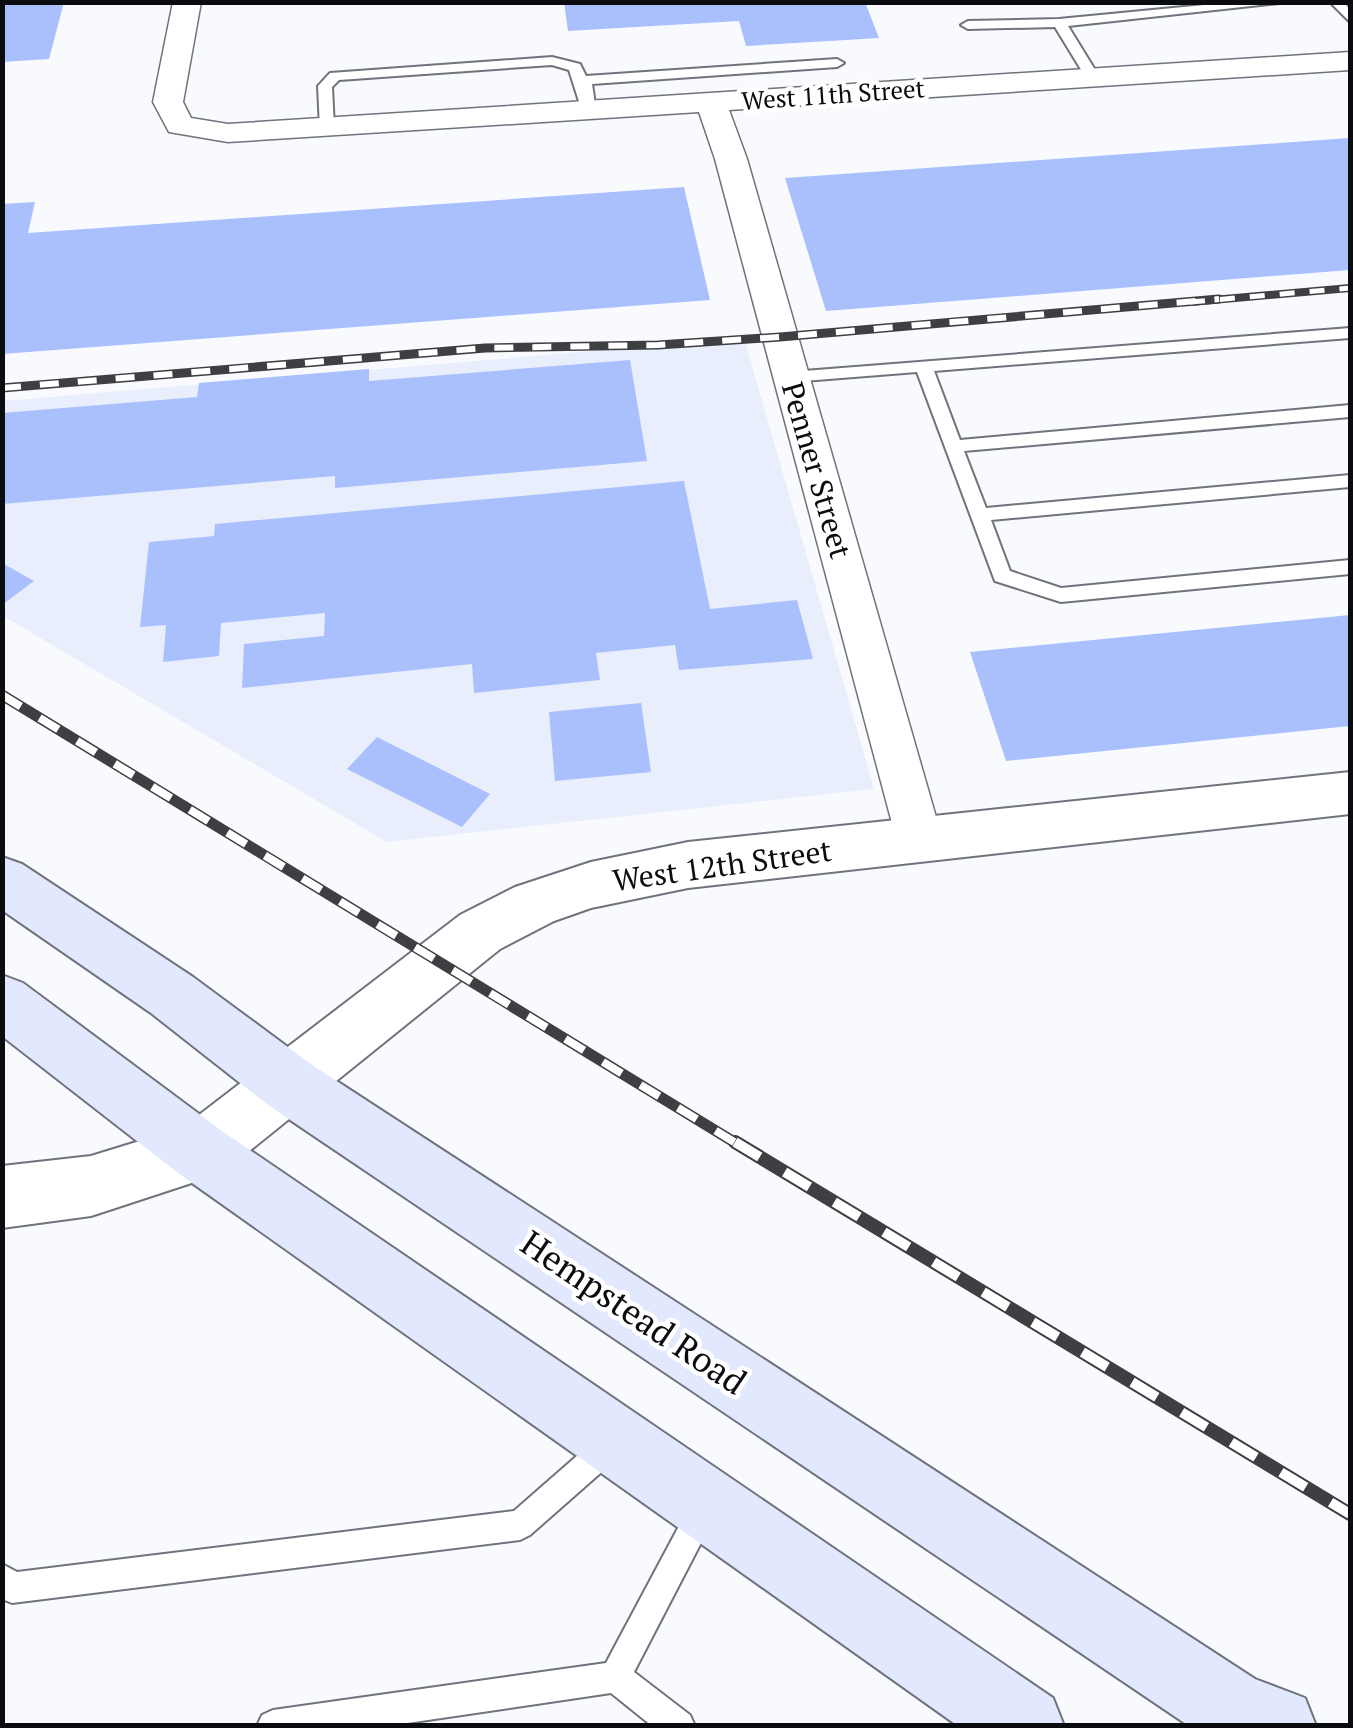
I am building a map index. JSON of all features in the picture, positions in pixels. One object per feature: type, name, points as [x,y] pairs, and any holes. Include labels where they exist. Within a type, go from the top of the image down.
[{"type":"main road","name":"Hempstead Road","points":[[2,880],[172,995],[290,1085],[1231,1708],[1277,1726]]},
{"type":"main road","points":[[2,1001],[200,1152],[1025,1726]]},
{"type":"street","name":"West 11th Street","points":[[186,2],[168,102],[180,126],[228,134],[321,128],[586,98],[712,103],[1350,60]]},
{"type":"street","name":"Penner Street","points":[[712,103],[731,159],[919,838]]},
{"type":"street","name":"West 12th Street","points":[[2,1197],[91,1186],[200,1152],[480,932],[535,904],[591,885],[688,866],[919,838],[1350,793]]},
{"type":"lane","points":[[968,25],[1059,23],[1282,2]]},
{"type":"lane","points":[[1336,2],[1350,18]]},
{"type":"lane","points":[[1059,23],[1092,78]]},
{"type":"lane","points":[[321,128],[325,86],[335,76],[552,61],[575,67],[586,98],[607,77],[837,63]]},
{"type":"lane","points":[[791,377],[1350,333]]},
{"type":"lane","points":[[924,366],[1002,576],[1060,594],[1350,567]]},
{"type":"lane","points":[[954,446],[1350,411]]},
{"type":"lane","points":[[980,515],[1350,481]]},
{"type":"lane","points":[[2,1579],[12,1588],[520,1525],[614,1442]]},
{"type":"lane","points":[[615,1677],[706,1504]]},
{"type":"lane","points":[[273,1726],[615,1677],[679,1726]]},
{"type":"shaded area","points":[[744,338],[874,789],[387,842],[3,616],[3,401]]},
{"type":"building","points":[[2,2],[64,2],[49,59],[2,62]]},
{"type":"building","points":[[564,2],[865,2],[879,38],[746,46],[739,21],[568,31]]},
{"type":"building","points":[[1350,138],[1350,270],[826,311],[785,178]]},
{"type":"building","points":[[684,187],[710,300],[2,354],[2,204],[35,202],[28,233]]},
{"type":"building","points":[[630,360],[647,461],[335,488],[335,476],[2,504],[2,413],[197,397],[199,383],[369,369],[369,381]]},
{"type":"building","points":[[684,481],[710,609],[797,600],[813,659],[679,670],[675,645],[596,653],[600,680],[474,693],[472,664],[242,688],[244,644],[324,636],[325,613],[221,623],[219,656],[163,662],[166,625],[140,627],[149,542],[214,536],[215,524]]},
{"type":"building","points":[[2,563],[34,581],[2,605]]},
{"type":"building","points":[[1350,615],[1350,726],[1006,761],[970,652]]},
{"type":"building","points":[[641,703],[651,772],[555,781],[549,712]]},
{"type":"building","points":[[377,737],[490,794],[462,827],[347,769]]},
{"type":"railway","points":[[1190,302],[1350,288]]},
{"type":"railway","points":[[2,388],[485,348],[658,345],[780,337],[1219,299]]},
{"type":"railway","points":[[2,695],[739,1145]]},
{"type":"railway","points":[[735,1142],[1350,1514]]}]
